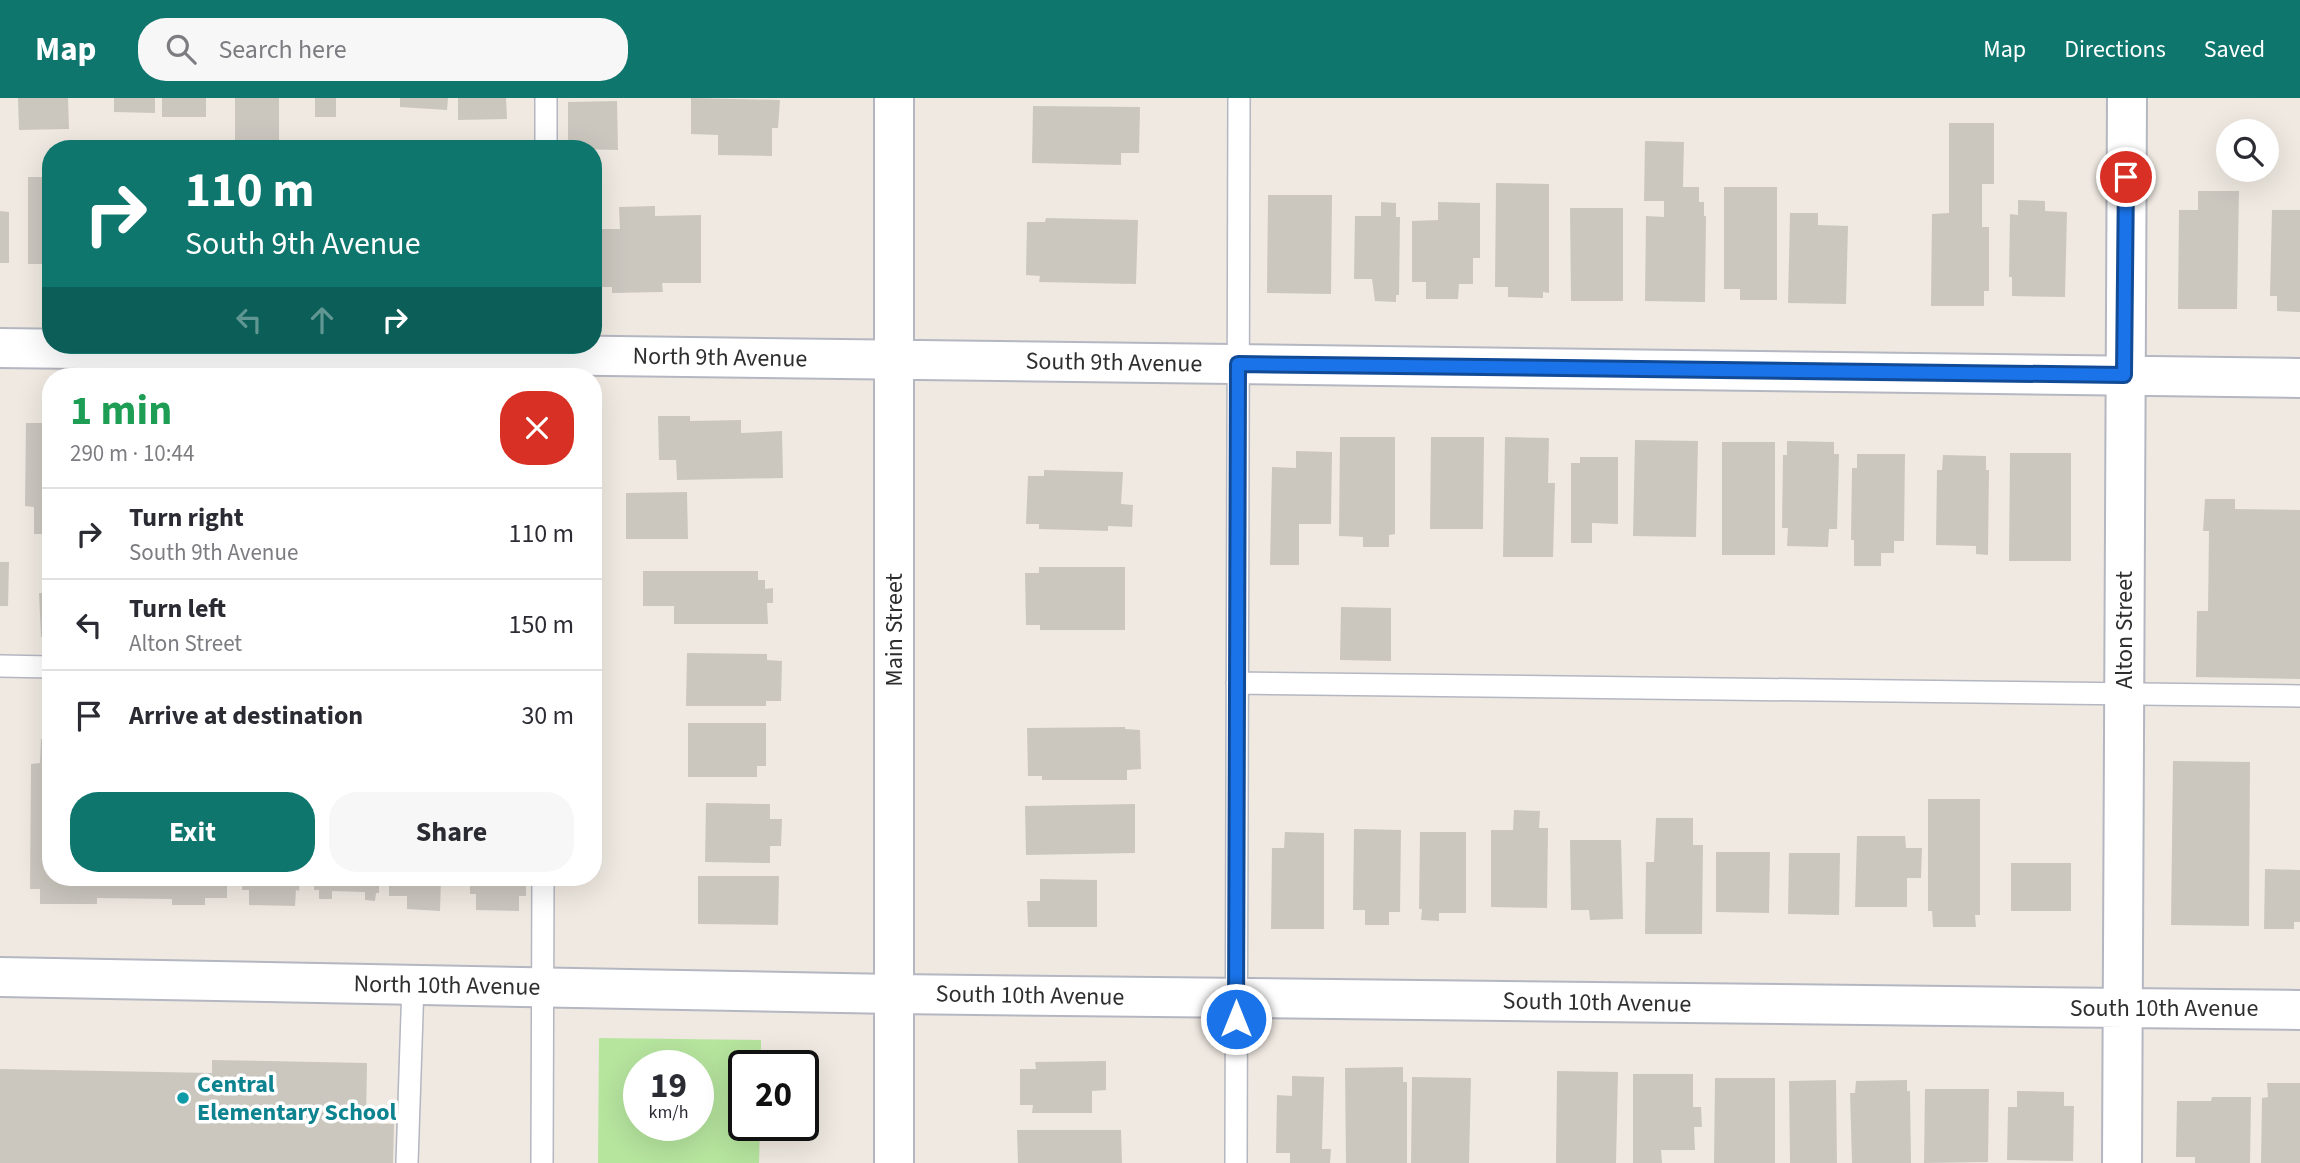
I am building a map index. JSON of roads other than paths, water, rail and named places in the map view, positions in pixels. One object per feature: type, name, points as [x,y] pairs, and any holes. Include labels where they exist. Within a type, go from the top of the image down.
[{"type":"street","name":"Main Street","points":[[894,98],[894,1163]]},
{"type":"street","name":"Alton Street","points":[[2122,1163],[2127,98]]},
{"type":"street","name":"North 9th Avenue","points":[[0,348],[42,349]]},
{"type":"street","name":"North 9th Avenue","points":[[297,354],[545,359],[893,360]]},
{"type":"street","name":"South 9th Avenue","points":[[893,360],[2300,378]]},
{"type":"street","name":"North 10th Avenue","points":[[0,976],[894,994]]},
{"type":"street","name":"South 10th Avenue","points":[[894,994],[2300,1010]]},
{"type":"lane","points":[[546,98],[546,140]]},
{"type":"lane","points":[[1236,1163],[1239,98]]},
{"type":"lane","points":[[0,666],[42,667]]},
{"type":"lane","points":[[1237,683],[2300,696]]},
{"type":"lane","points":[[542,1163],[543,886]]},
{"type":"lane","points":[[407,1163],[413,984]]},
{"type":"place","name":"Central Elementary School","points":[[183,1098]]}]
